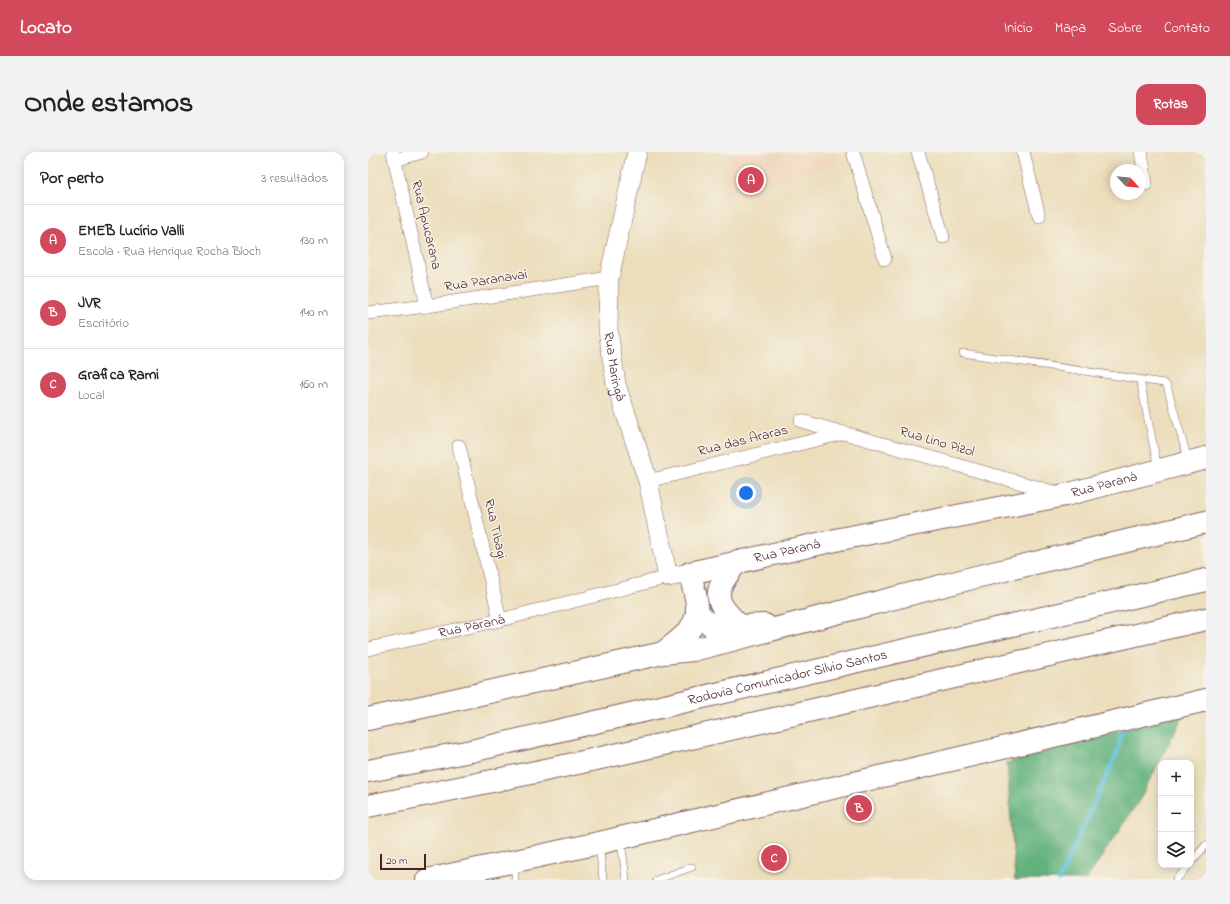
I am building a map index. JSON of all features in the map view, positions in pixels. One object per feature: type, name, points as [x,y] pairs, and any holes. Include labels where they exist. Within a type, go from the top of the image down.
[{"type":"highway","name":"Rua Paraná","points":[[690,573],[840,539],[1065,495],[1197,460]]},
{"type":"highway","points":[[368,719],[663,653],[693,650],[980,576],[1206,522]]},
{"type":"highway","points":[[738,561],[721,583],[717,595],[729,616],[740,626]]},
{"type":"highway","points":[[690,573],[697,610],[708,624],[714,628],[722,629],[740,626],[808,621]]},
{"type":"highway","name":"Rodovia Comunicador Silvio Santos","points":[[368,771],[471,751],[1206,580]]},
{"type":"highway","points":[[663,653],[690,630],[697,610]]},
{"type":"highway","points":[[368,806],[486,784],[890,693],[1206,619]]},
{"type":"highway","points":[[433,879],[515,871],[599,843],[934,766],[1206,700]]},
{"type":"main road","name":"Rua Maringá","points":[[637,152],[609,278],[608,330],[616,384],[648,480],[668,577]]},
{"type":"main road","name":"Rua Paraná","points":[[668,577],[690,573]]},
{"type":"street","points":[[394,156],[422,152]]},
{"type":"street","points":[[853,152],[885,260]]},
{"type":"street","points":[[918,152],[942,237]]},
{"type":"street","points":[[1023,152],[1039,216]]},
{"type":"street","points":[[1141,152],[1143,164]]},
{"type":"street","name":"Rua Apucarana","points":[[394,156],[427,306]]},
{"type":"street","name":"Rua Paranavaí","points":[[368,313],[427,306],[609,278]]},
{"type":"street","name":"Rua Lino Pizol","points":[[801,421],[1065,495]]},
{"type":"street","name":"Rua das Araras","points":[[648,480],[845,433]]},
{"type":"street","name":"Rua Tibagi","points":[[460,446],[500,620]]},
{"type":"street","name":"Rua Paraná","points":[[368,649],[500,620],[668,577]]},
{"type":"lane","points":[[963,353],[1164,383],[1167,386],[1197,460]]},
{"type":"lane","points":[[1140,380],[1158,471]]},
{"type":"lane","points":[[1166,589],[1206,574]]},
{"type":"lane","points":[[621,838],[626,880]]},
{"type":"lane","points":[[599,843],[603,880]]},
{"type":"lane","points":[[1194,859],[1206,845]]},
{"type":"lane","points":[[656,880],[692,867]]},
{"type":"lane","points":[[1176,880],[1186,868]]},
{"type":"shaded area","points":[[727,152],[835,152],[839,165],[721,194]]},
{"type":"green space","points":[[1185,712],[1160,760],[1158,760],[1158,764],[1140,799],[1086,880],[1015,880],[1007,763]]},
{"type":"waterway","points":[[1059,880],[1117,753],[1123,726]]},
{"type":"place","name":"EMEB Lucírio Valli","points":[[751,180]]},
{"type":"place","name":"JVR","points":[[859,808]]},
{"type":"place","name":"Grafica Rami","points":[[774,858]]}]
